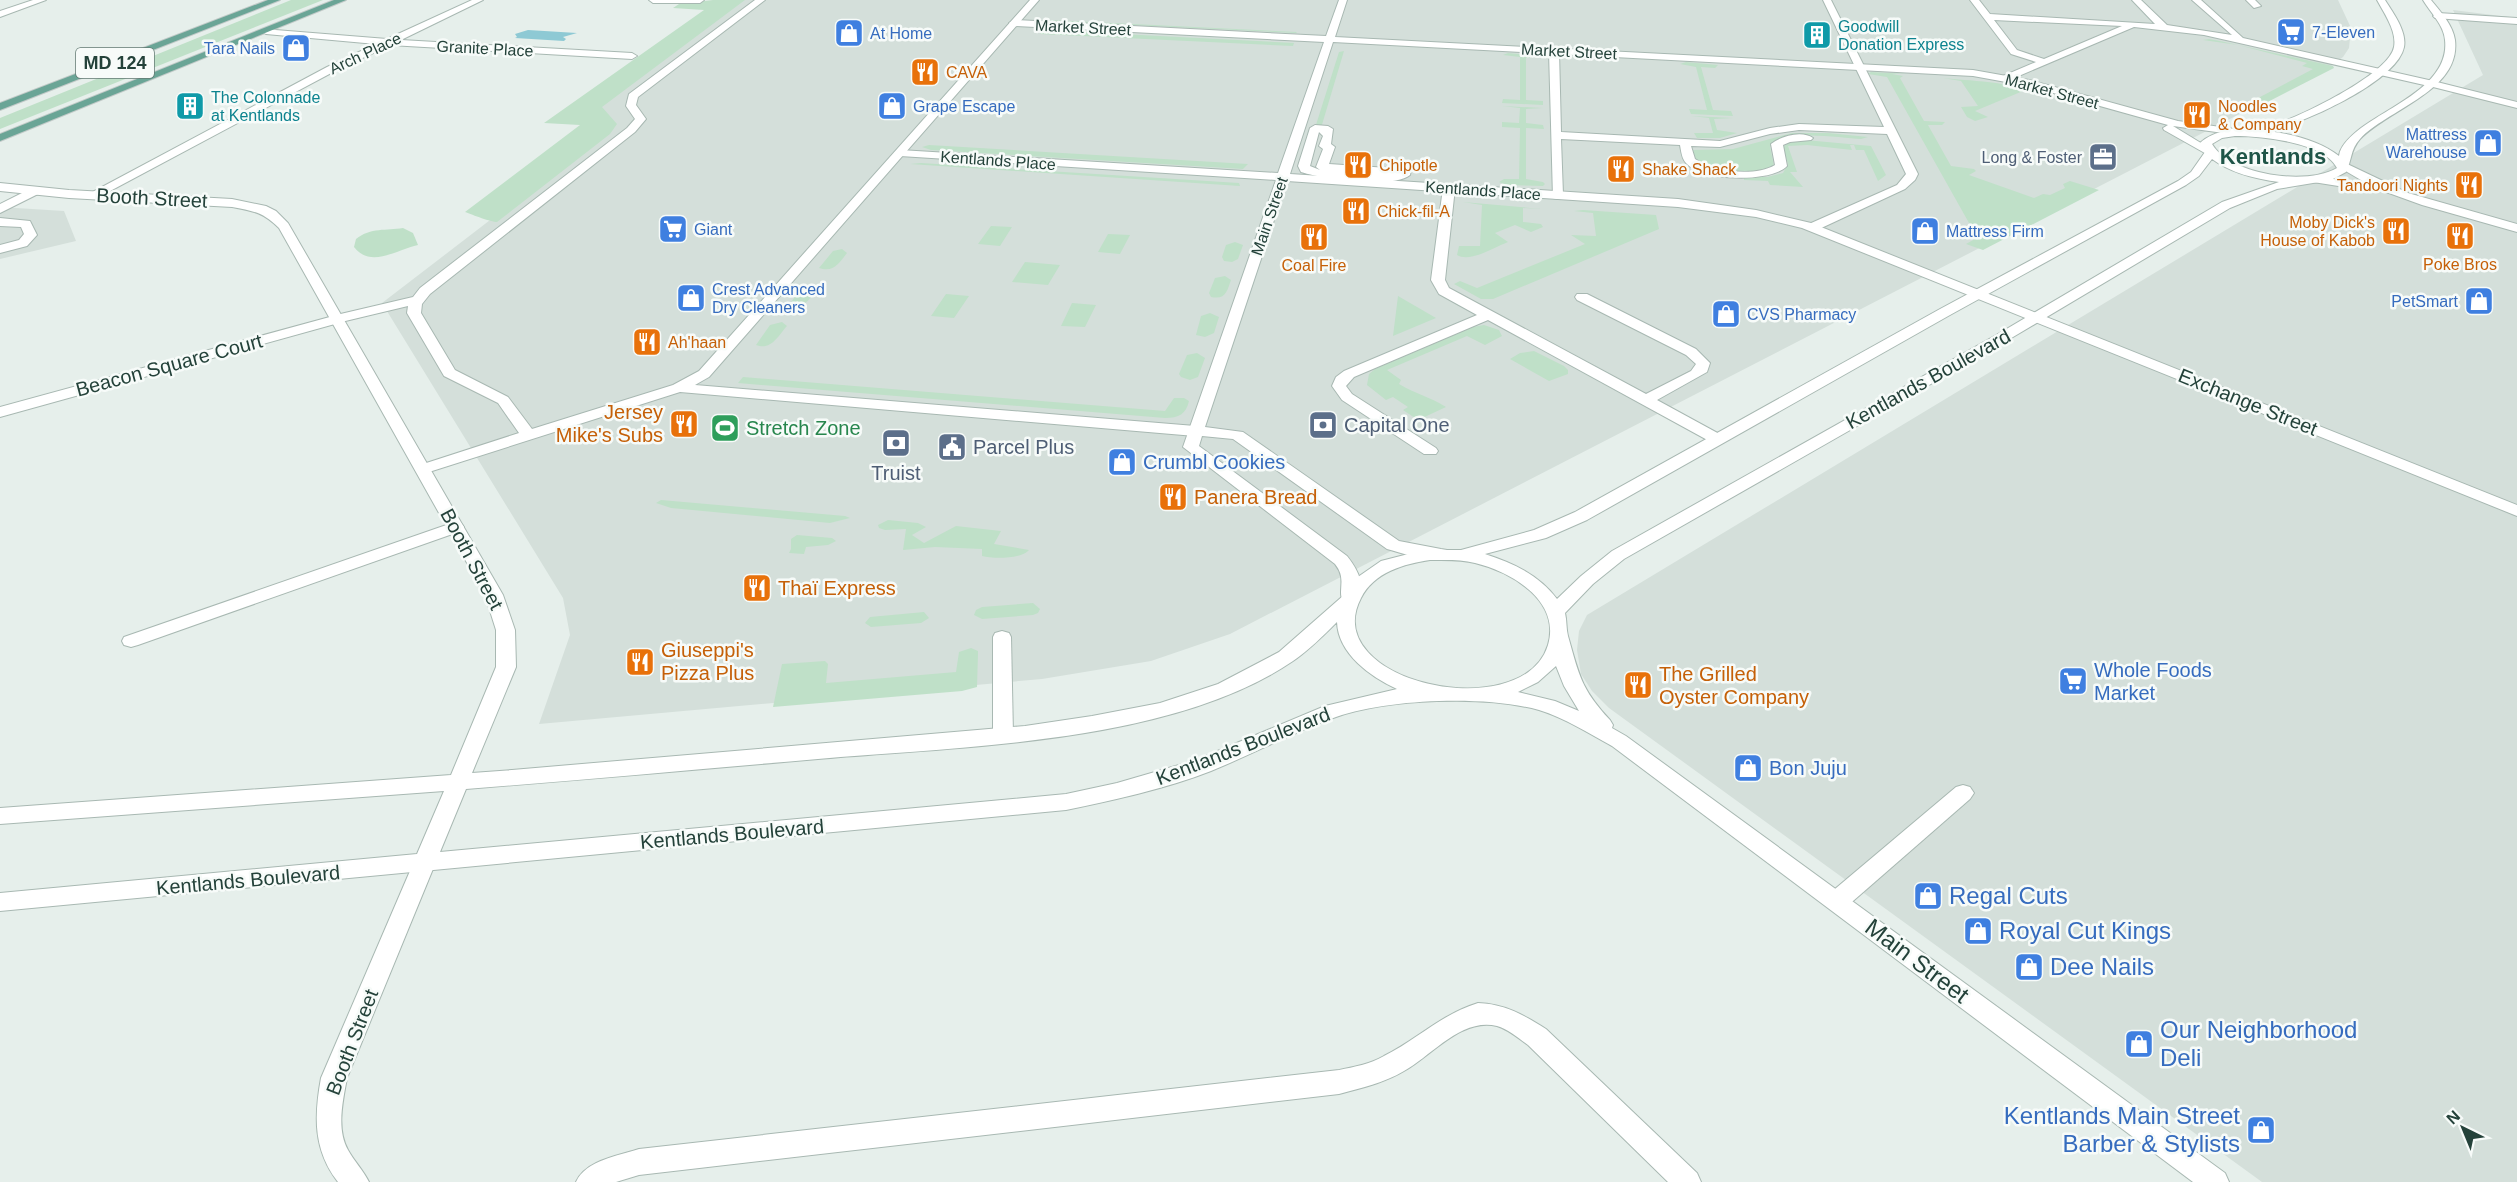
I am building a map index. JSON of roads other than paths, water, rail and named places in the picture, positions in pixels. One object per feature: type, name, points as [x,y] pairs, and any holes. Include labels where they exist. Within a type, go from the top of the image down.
[{"type":"main road","name":"MD 124","points":[[0,108],[276,0]]},
{"type":"main road","name":"MD 124","points":[[0,138],[342,0]]},
{"type":"street","points":[[0,14],[42,0]]},
{"type":"street","name":"Arch Place","points":[[93,195],[331,69],[479,0]]},
{"type":"street","points":[[653,0],[700,0]]},
{"type":"street","points":[[528,435],[503,400],[449,373],[414,313],[416,300],[631,130],[641,119],[631,106],[633,96],[761,0]]},
{"type":"street","points":[[423,469],[678,388],[711,368],[1035,0]]},
{"type":"street","name":"Main Street","points":[[1195,431],[1343,0]]},
{"type":"street","points":[[1813,227],[1907,183],[1912,174],[1827,0]]},
{"type":"street","points":[[1974,0],[2013,52],[2045,62]]},
{"type":"street","points":[[2136,0],[2164,27]]},
{"type":"street","points":[[2196,0],[2240,39]]},
{"type":"street","points":[[0,816],[459,782],[1003,735],[1095,724],[1176,706],[1239,683],[1293,652],[1350,599],[1365,579],[1383,567],[1408,558],[1457,555],[1540,534],[1581,516],[1717,438],[2182,183],[2195,174],[2210,153],[2206,143],[2212,137],[2287,124],[2352,91],[2392,63],[2399,49],[2395,27],[2381,0]]},
{"type":"street","points":[[2318,180],[2338,175],[2342,170],[2341,164],[2348,145],[2359,134],[2433,84],[2451,52],[2450,39],[2429,3]]},
{"type":"street","points":[[2429,3],[2497,20]]},
{"type":"street","points":[[2438,16],[2517,21]]},
{"type":"street","points":[[1987,17],[2135,24],[2240,39],[2517,105]]},
{"type":"street","name":"Market Street","points":[[1014,23],[1950,71],[2007,78],[2192,127],[2245,133]]},
{"type":"street","points":[[2007,78],[2135,24]]},
{"type":"street","name":"Granite Place","points":[[266,31],[387,42],[632,56]]},
{"type":"street","points":[[1554,51],[1557,195]]},
{"type":"street","name":"Market Street","points":[[2119,109],[2180,134],[2234,167],[2258,174],[2299,180],[2318,180]]},
{"type":"street","points":[[1556,135],[1725,144],[1770,131],[1799,127],[1892,131]]},
{"type":"street","points":[[1315,128],[1328,129],[1326,134],[1329,134],[1324,147],[1329,147],[1322,167],[1392,172],[1393,169],[1405,170],[1404,175],[1392,178],[1317,173],[1307,171],[1303,167],[1315,128]]},
{"type":"street","points":[[2245,133],[2280,137],[2305,143],[2327,152],[2341,164],[2374,183],[2517,228]]},
{"type":"street","points":[[1686,143],[1691,162],[1702,168],[1761,174],[1780,168],[1782,164],[1776,146],[1788,140],[1808,138],[1898,143]]},
{"type":"street","name":"Kentlands Place","points":[[900,153],[1712,206],[1755,212],[1813,227],[1979,293]]},
{"type":"street","points":[[2318,180],[2367,186],[2427,201]]},
{"type":"street","name":"Kentlands Boulevard","points":[[1556,612],[1587,580],[1618,555],[2226,205],[2275,186],[2318,180]]},
{"type":"street","name":"Booth Street","points":[[0,187],[232,203],[248,205],[272,214],[284,226],[423,469],[494,595],[507,626],[509,645],[506,667],[334,1078],[327,1114],[332,1146],[344,1170],[355,1182]]},
{"type":"street","points":[[1449,188],[1438,284],[1450,295],[1717,438]]},
{"type":"street","points":[[0,209],[34,191]]},
{"type":"street","points":[[0,222],[26,224],[31,235],[23,243],[1,249]]},
{"type":"street","name":"Exchange Street","points":[[1979,293],[2517,511]]},
{"type":"street","points":[[1582,297],[1691,352],[1702,363],[1702,369],[1696,374],[1646,400]]},
{"type":"street","name":"Beacon Square Court","points":[[0,412],[337,319],[416,300]]},
{"type":"street","points":[[1430,451],[1347,397],[1339,386],[1341,380],[1349,374],[1488,315]]},
{"type":"street","points":[[678,388],[1195,431],[1237,435],[1393,545],[1409,550],[1457,555],[1510,570],[1530,582],[1545,596],[1556,612],[1560,633],[1555,654],[1546,667],[1532,677],[1499,692],[1448,695],[1399,683],[1368,663],[1349,636],[1345,617],[1350,599],[1351,572],[1341,560],[1191,447],[1195,431]]},
{"type":"street","points":[[131,641],[455,527]]},
{"type":"street","name":"Main Street","points":[[1560,633],[1563,663],[1574,690],[1590,712],[1619,741]]},
{"type":"street","points":[[1002,637],[1003,735]]},
{"type":"street","name":"Kentlands Boulevard","points":[[0,902],[1066,802],[1127,789],[1202,766],[1332,711],[1397,696],[1448,695]]},
{"type":"street","name":"Main Street","points":[[1474,695],[1515,698],[1547,705],[1579,718],[1619,741],[2215,1182]]},
{"type":"street","points":[[1836,901],[1963,793]]},
{"type":"street","points":[[590,1182],[606,1172],[639,1162],[1339,1082],[1378,1071],[1412,1053],[1453,1023],[1476,1014],[1489,1014],[1515,1021],[1537,1038],[1687,1182]]},
{"type":"water","points":[[528,30],[577,33],[563,37],[566,39],[564,41],[515,38],[517,37],[515,34]]},
{"type":"place","name":"7-Eleven","points":[[2291,32]]},
{"type":"place","name":"At Home","points":[[849,33]]},
{"type":"place","name":"Goodwill Donation Express","points":[[1817,35]]},
{"type":"place","name":"Tara Nails","points":[[296,48]]},
{"type":"place","name":"CAVA","points":[[925,72]]},
{"type":"place","name":"The Colonnade at Kentlands","points":[[190,106]]},
{"type":"place","name":"Grape Escape","points":[[892,106]]},
{"type":"place","name":"Noodles & Company","points":[[2197,115]]},
{"type":"place","name":"Mattress Warehouse","points":[[2488,143]]},
{"type":"place","name":"Long & Foster","points":[[2103,157]]},
{"type":"place","name":"Chipotle","points":[[1358,165]]},
{"type":"place","name":"Shake Shack","points":[[1621,169]]},
{"type":"place","name":"Tandoori Nights","points":[[2469,185]]},
{"type":"place","name":"Chick-fil-A","points":[[1356,211]]},
{"type":"place","name":"Giant","points":[[673,229]]},
{"type":"place","name":"Mattress Firm","points":[[1925,231]]},
{"type":"place","name":"Moby Dick's House of Kabob","points":[[2396,231]]},
{"type":"place","name":"Poke Bros","points":[[2460,236]]},
{"type":"place","name":"Coal Fire","points":[[1314,237]]},
{"type":"place","name":"Crest Advanced Dry Cleaners","points":[[691,298]]},
{"type":"place","name":"PetSmart","points":[[2479,301]]},
{"type":"place","name":"CVS Pharmacy","points":[[1726,314]]},
{"type":"place","name":"Ah'haan","points":[[647,342]]},
{"type":"place","name":"Jersey Mike's Subs","points":[[684,424]]},
{"type":"place","name":"Capital One","points":[[1323,425]]},
{"type":"place","name":"Stretch Zone","points":[[725,428]]},
{"type":"place","name":"Truist","points":[[896,443]]},
{"type":"place","name":"Parcel Plus","points":[[952,447]]},
{"type":"place","name":"Crumbl Cookies","points":[[1122,462]]},
{"type":"place","name":"Panera Bread","points":[[1173,497]]},
{"type":"place","name":"Thaï Express","points":[[757,588]]},
{"type":"place","name":"Giuseppi's Pizza Plus","points":[[640,662]]},
{"type":"place","name":"Whole Foods Market","points":[[2073,681]]},
{"type":"place","name":"The Grilled Oyster Company","points":[[1638,685]]},
{"type":"place","name":"Bon Juju","points":[[1748,768]]},
{"type":"place","name":"Regal Cuts","points":[[1928,896]]},
{"type":"place","name":"Royal Cut Kings","points":[[1978,931]]},
{"type":"place","name":"Dee Nails","points":[[2029,967]]},
{"type":"place","name":"Our Neighborhood Deli","points":[[2139,1044]]},
{"type":"place","name":"Kentlands Main Street Barber & Stylists","points":[[2261,1130]]},
{"type":"district","name":"Kentlands","points":[[2273,156]]}]
